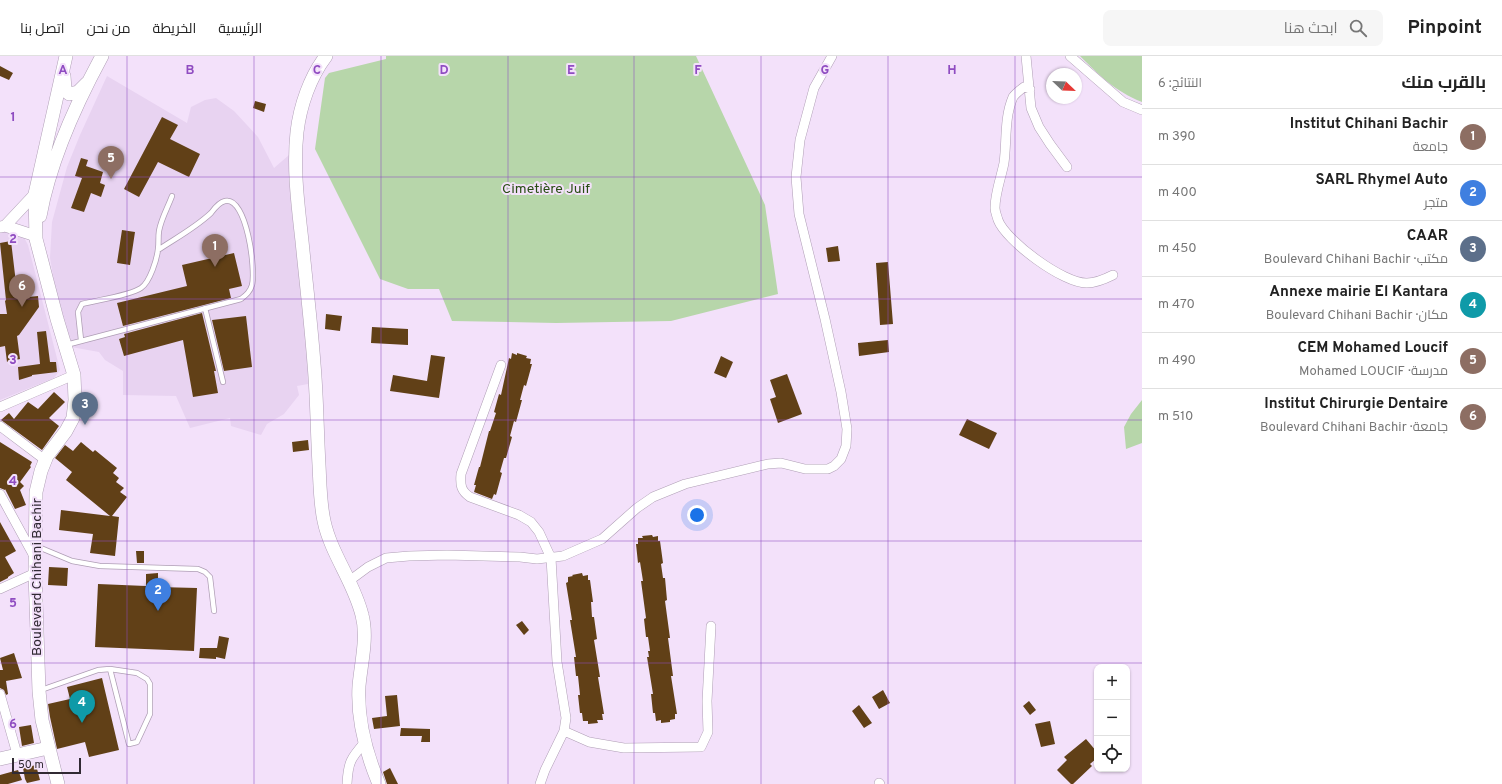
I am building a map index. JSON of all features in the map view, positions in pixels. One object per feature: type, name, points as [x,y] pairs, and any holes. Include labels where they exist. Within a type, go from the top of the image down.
[{"type":"main road","points":[[36,238],[35,194],[66,56]]},
{"type":"main road","points":[[36,238],[42,208],[52,172],[73,114],[102,56]]},
{"type":"main road","points":[[326,56],[312,79],[304,99],[297,130],[295,156],[299,212],[314,365],[320,483],[324,521],[332,545],[349,581],[362,615],[364,634],[359,702],[365,742],[379,784]]},
{"type":"main road","points":[[63,71],[65,89],[69,94],[78,92],[88,82]]},
{"type":"main road","name":"Boulevard Chihani Bachir","points":[[36,238],[74,375],[74,418],[46,460],[41,471],[36,492],[35,572],[39,691],[42,720],[58,784]]},
{"type":"main road","points":[[0,759],[48,748]]},
{"type":"street","points":[[349,581],[368,567],[386,558],[394,557],[447,555],[520,557],[537,559],[563,556],[602,539],[637,508],[653,497],[685,484],[768,464],[828,469],[841,460],[846,446],[847,429],[841,392],[799,214],[796,177],[800,140],[814,88],[832,56]]},
{"type":"street","points":[[1026,56],[1031,108],[1039,127],[1067,167]]},
{"type":"street","points":[[1070,56],[1123,102],[1142,110]]},
{"type":"street","points":[[1030,89],[1024,87],[1020,89],[1014,96],[1009,109],[1006,128],[1004,164],[996,197],[995,210],[998,221],[1005,232],[1037,260],[1073,280],[1086,283],[1103,280],[1113,275]]},
{"type":"street","points":[[35,194],[3,226],[36,238]]},
{"type":"street","points":[[501,365],[461,474],[460,483],[463,492],[470,497],[519,515],[531,522],[539,532],[550,558],[557,662],[566,718],[564,731],[545,770],[540,784]]},
{"type":"street","points":[[0,407],[74,375]]},
{"type":"street","points":[[0,426],[46,460]]},
{"type":"street","points":[[0,494],[35,551]]},
{"type":"street","points":[[0,589],[35,572]]},
{"type":"street","points":[[564,731],[589,742],[624,748],[701,747],[708,732],[707,701],[711,626]]},
{"type":"street","points":[[0,694],[18,754]]},
{"type":"street","points":[[347,784],[347,770],[352,757],[365,742]]},
{"type":"lane","points":[[81,340],[78,312],[82,304],[129,293],[141,288],[147,281],[155,263],[158,250],[159,232],[172,196]]},
{"type":"lane","points":[[65,345],[241,299],[247,294],[252,286],[253,275],[247,228],[240,211],[234,204],[225,201],[204,220],[158,250]]},
{"type":"lane","points":[[205,308],[223,382]]},
{"type":"lane","points":[[35,551],[72,561],[100,566],[198,569],[205,572],[210,577],[214,610]]},
{"type":"lane","points":[[39,691],[98,670],[110,668],[138,673],[147,679],[150,684],[150,714],[137,742],[129,744],[110,668]]},
{"type":"shaded area","points":[[107,76],[187,123],[191,107],[205,100],[216,98],[234,111],[258,137],[274,168],[289,155],[289,182],[307,349],[308,384],[297,386],[299,395],[284,414],[267,424],[261,435],[231,426],[230,418],[190,428],[176,396],[123,395],[123,371],[105,360],[99,352],[71,347],[55,287],[50,258],[52,222],[67,167]]},
{"type":"shaded area","points":[[8,231],[19,234],[25,239],[28,245],[60,370],[54,378],[0,400],[0,232]]},
{"type":"green space","name":"Cimetière Juif","points":[[386,56],[696,56],[765,205],[778,294],[671,321],[556,323],[452,321],[439,289],[408,289],[380,279],[315,149],[325,78],[329,73],[386,59]]},
{"type":"green space","points":[[1080,56],[1142,56],[1142,102],[1132,98],[1116,88]]},
{"type":"green space","points":[[1142,400],[1142,443],[1126,449],[1124,427],[1131,414]]},
{"type":"building","points":[[0,66],[13,73],[9,80],[0,76]]},
{"type":"building","points":[[255,101],[266,104],[264,112],[253,108]]},
{"type":"building","points":[[162,117],[178,125],[170,139],[200,154],[189,177],[158,162],[139,197],[124,189]]},
{"type":"building","points":[[81,158],[88,160],[86,166],[103,172],[100,183],[105,185],[101,197],[91,193],[84,212],[71,208],[82,178],[75,176]]},
{"type":"building","points":[[122,230],[135,232],[130,265],[117,263]]},
{"type":"building","points":[[11,241],[16,283],[20,281],[22,286],[27,288],[19,298],[38,296],[39,307],[17,336],[20,359],[7,362],[5,346],[0,347],[0,314],[7,314],[0,243]]},
{"type":"building","points":[[838,246],[840,261],[828,262],[826,248]]},
{"type":"building","points":[[234,253],[242,286],[229,289],[231,298],[123,326],[117,303],[187,286],[182,265]]},
{"type":"building","points":[[888,262],[893,324],[880,325],[876,263]]},
{"type":"building","points":[[202,313],[216,371],[214,371],[218,393],[193,397],[183,340],[124,356],[119,339],[125,337],[124,334]]},
{"type":"building","points":[[326,314],[342,316],[340,331],[325,329]]},
{"type":"building","points":[[246,316],[252,367],[224,371],[212,320]]},
{"type":"building","points":[[372,327],[408,329],[408,345],[371,343]]},
{"type":"building","points":[[46,331],[50,362],[56,362],[57,372],[32,375],[19,380],[18,367],[40,364],[37,332]]},
{"type":"building","points":[[888,340],[889,352],[859,356],[858,343]]},
{"type":"building","points":[[512,353],[527,356],[526,358],[531,359],[530,364],[532,364],[526,386],[524,385],[520,400],[522,400],[516,422],[514,421],[510,436],[512,437],[500,472],[502,473],[496,495],[494,494],[492,499],[474,492],[476,485],[474,485],[489,431],[496,413],[494,412],[499,394],[501,395],[509,358],[511,359]]},
{"type":"building","points":[[431,355],[445,357],[439,398],[390,391],[393,375],[427,381]]},
{"type":"building","points":[[721,356],[733,362],[726,378],[714,373]]},
{"type":"building","points":[[787,374],[802,414],[778,423],[770,399],[776,397],[770,380]]},
{"type":"building","points":[[54,392],[65,402],[49,418],[59,426],[42,450],[1,420],[9,413],[14,419],[28,402],[38,409]]},
{"type":"building","points":[[967,419],[997,433],[989,449],[959,435]]},
{"type":"building","points":[[308,440],[309,450],[293,452],[292,442]]},
{"type":"building","points":[[0,442],[32,462],[31,467],[20,482],[24,486],[20,490],[26,505],[15,509],[5,489],[0,488]]},
{"type":"building","points":[[81,442],[93,452],[95,450],[117,468],[113,473],[119,478],[116,482],[124,488],[120,492],[127,497],[112,516],[119,517],[115,556],[90,553],[93,534],[59,530],[61,510],[110,516],[66,480],[72,472],[55,458],[65,445],[73,451]]},
{"type":"building","points":[[0,522],[16,551],[5,557],[14,573],[0,582]]},
{"type":"building","points":[[652,535],[653,537],[658,536],[658,541],[660,541],[663,563],[661,564],[663,578],[665,578],[667,600],[665,601],[670,638],[668,638],[673,676],[671,676],[677,714],[675,714],[675,719],[670,720],[670,722],[661,723],[661,720],[656,721],[655,713],[653,713],[651,694],[653,694],[647,657],[649,657],[648,651],[650,651],[648,637],[646,637],[644,619],[646,618],[641,581],[643,581],[640,562],[638,563],[636,544],[638,544],[638,538]]},
{"type":"building","points":[[136,551],[144,551],[144,563],[137,563]]},
{"type":"building","points":[[49,567],[68,568],[67,586],[48,585]]},
{"type":"building","points":[[158,573],[158,587],[197,588],[194,651],[95,647],[98,584],[146,586],[146,574]]},
{"type":"building","points":[[582,573],[583,576],[588,575],[588,580],[590,580],[593,602],[591,602],[592,617],[594,617],[597,639],[594,640],[604,714],[602,714],[603,720],[597,720],[598,723],[588,724],[588,721],[583,721],[582,713],[580,713],[578,676],[576,676],[574,657],[576,657],[566,583],[568,582],[568,577]]},
{"type":"building","points":[[522,621],[529,630],[524,635],[516,625]]},
{"type":"building","points":[[219,636],[229,638],[225,659],[216,657],[216,659],[199,658],[200,648],[217,648]]},
{"type":"building","points":[[14,653],[22,678],[6,681],[8,694],[6,695],[4,690],[0,688],[0,670],[3,670],[0,658]]},
{"type":"building","points":[[102,678],[119,750],[89,757],[85,742],[57,749],[48,704],[70,699],[67,687]]},
{"type":"building","points":[[883,690],[890,703],[879,709],[872,697]]},
{"type":"building","points":[[397,695],[400,726],[374,729],[372,718],[387,716],[385,696]]},
{"type":"building","points":[[1029,701],[1036,710],[1030,715],[1023,706]]},
{"type":"building","points":[[859,705],[872,723],[864,728],[852,711]]},
{"type":"building","points":[[1050,721],[1055,744],[1041,747],[1035,724]]},
{"type":"building","points":[[31,725],[34,743],[22,746],[19,727]]},
{"type":"building","points":[[401,728],[430,729],[430,742],[421,742],[422,736],[400,736]]},
{"type":"building","points":[[1086,739],[1094,748],[1094,761],[1090,764],[1092,766],[1073,784],[1071,784],[1057,770],[1067,760],[1064,757]]},
{"type":"building","points":[[36,765],[40,780],[27,783],[23,768]]},
{"type":"building","points":[[390,768],[398,784],[387,784],[383,772]]},
{"type":"building","points":[[18,770],[22,780],[8,784],[0,784],[0,775]]},
{"type":"place","name":"CEM Mohamed Loucif","points":[[111,179]]},
{"type":"place","name":"Institut Chihani Bachir","points":[[215,267]]},
{"type":"place","name":"Institut Chirurgie Dentaire","points":[[22,307]]},
{"type":"place","name":"CAAR","points":[[85,425]]},
{"type":"place","name":"SARL Rhymel Auto","points":[[158,611]]},
{"type":"place","name":"Annexe mairie El Kantara","points":[[82,723]]}]
